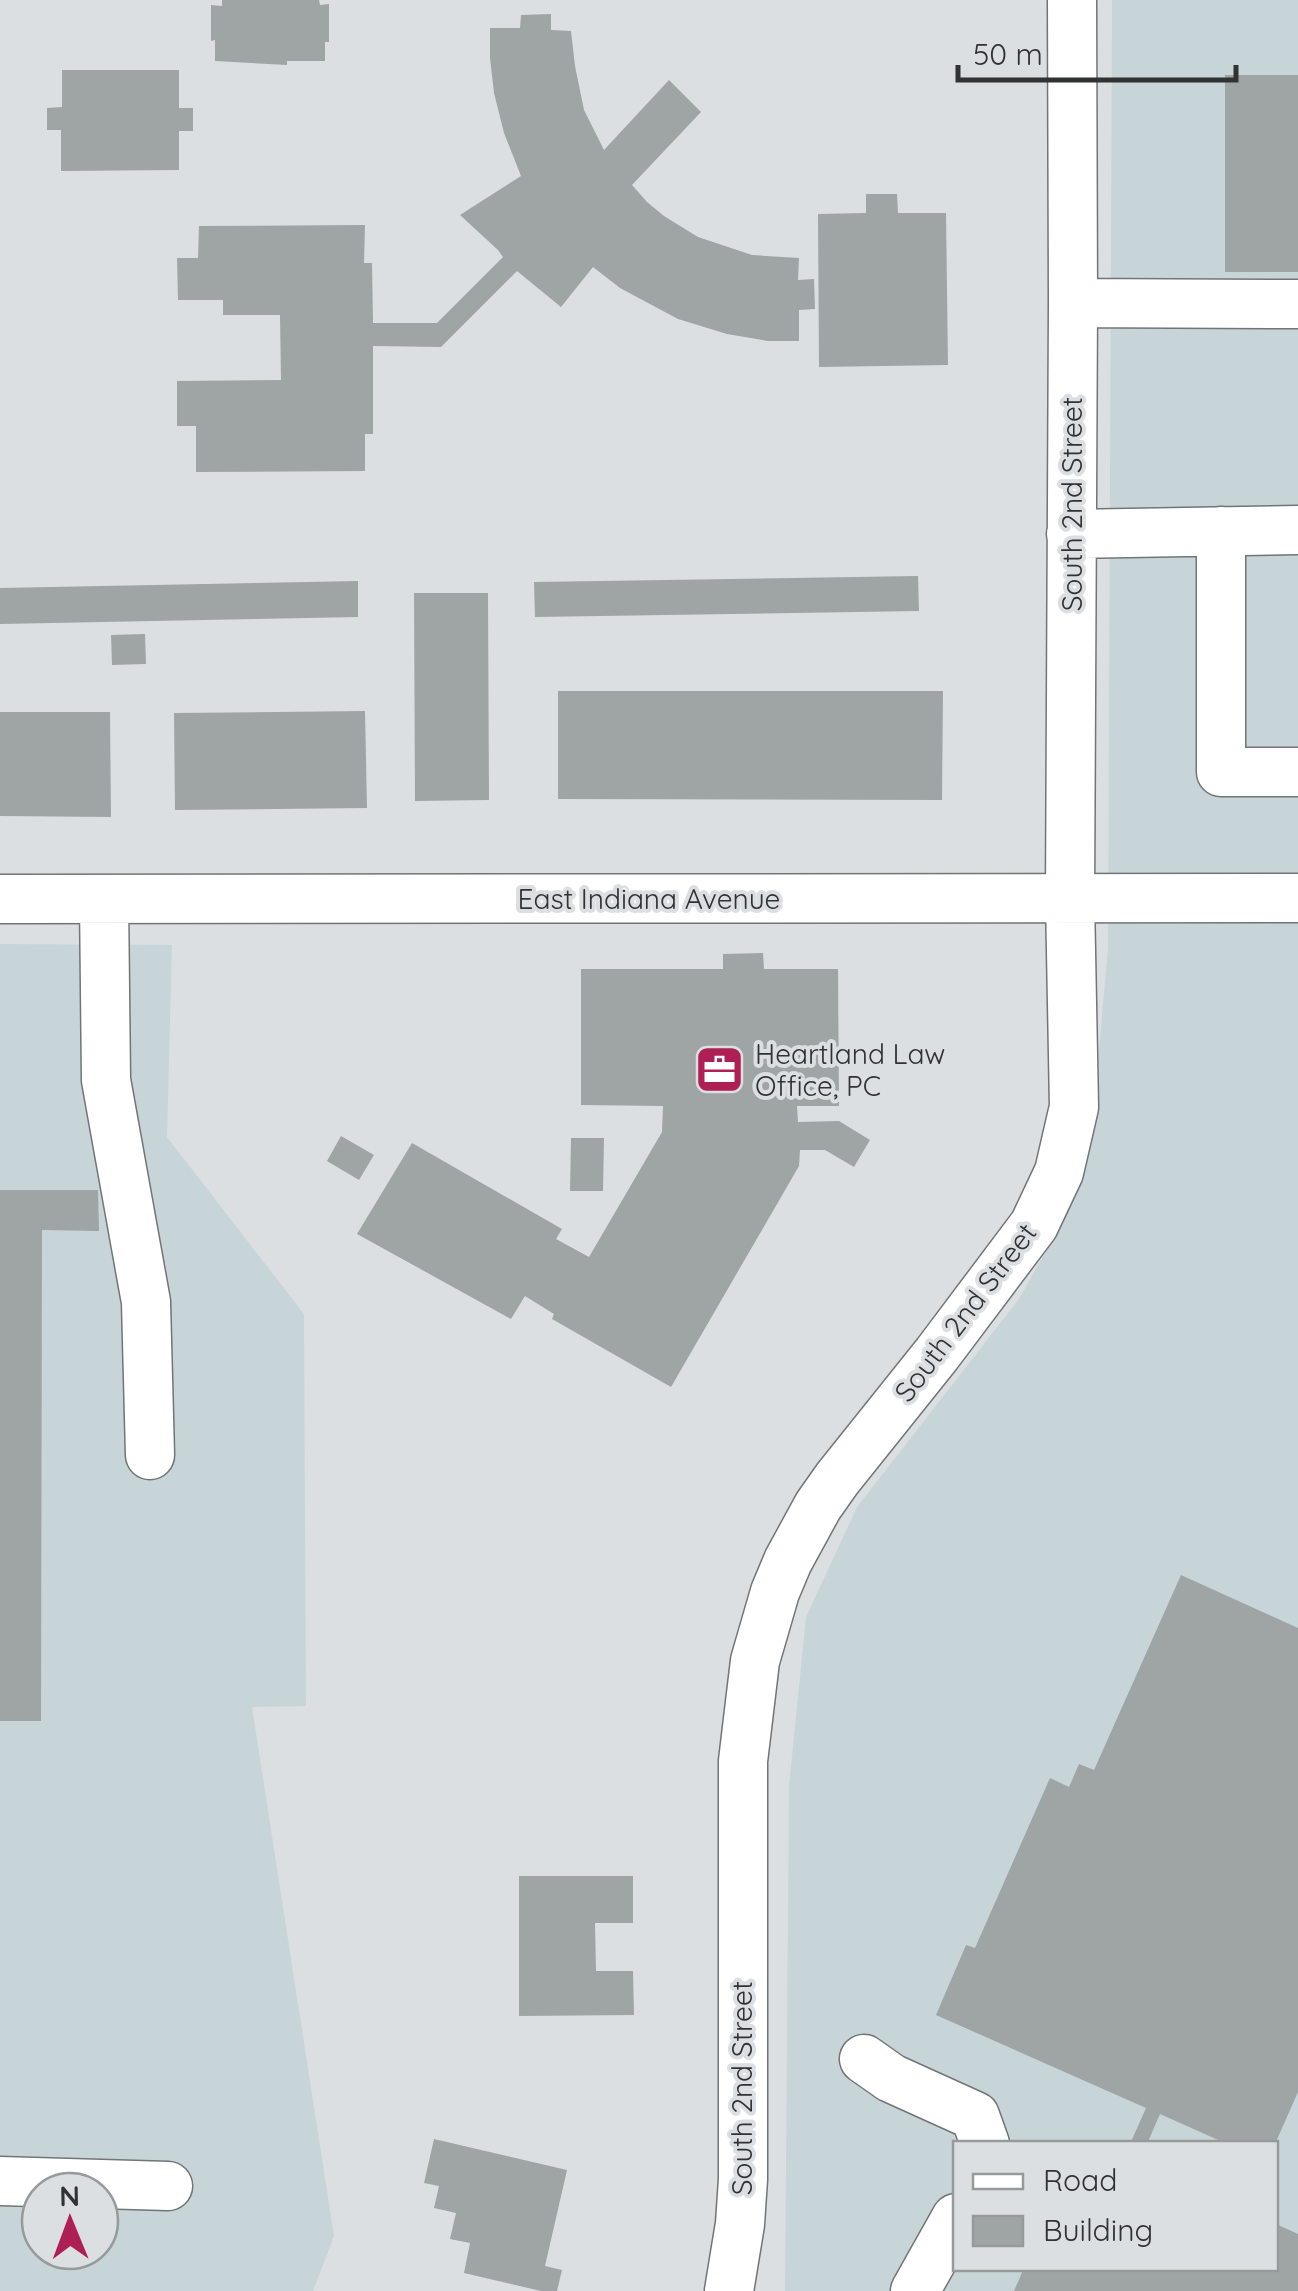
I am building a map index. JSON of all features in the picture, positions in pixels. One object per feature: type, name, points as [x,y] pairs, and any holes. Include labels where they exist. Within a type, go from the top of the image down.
[{"type":"street","name":"South 2nd Street","points":[[729,2291],[743,2179],[745,1731],[755,1661],[775,1592],[818,1506],[1034,1226],[1060,1172],[1074,1107],[1070,899],[1072,0]]},
{"type":"street","points":[[1073,302],[1298,304]]},
{"type":"street","points":[[1071,534],[1298,530]]},
{"type":"street","points":[[1221,531],[1220,772],[1298,772]]},
{"type":"street","name":"East Indiana Avenue","points":[[0,899],[1298,898]]},
{"type":"street","points":[[104,899],[106,1080],[146,1302],[150,1455]]},
{"type":"street","points":[[864,2059],[891,2078],[975,2116],[984,2141]]},
{"type":"street","points":[[0,2182],[168,2186]]},
{"type":"street","points":[[915,2291],[953,2223]]},
{"type":"shaded area","points":[[1112,0],[1298,0],[1298,2291],[785,2291],[789,1786],[806,1617],[857,1507],[1019,1299],[1069,1210],[1091,1141],[1108,948]]},
{"type":"shaded area","points":[[0,944],[172,945],[167,1137],[304,1314],[306,1706],[252,1707],[334,2236],[313,2291],[0,2291]]},
{"type":"building","points":[[222,0],[319,0],[320,5],[329,4],[325,61],[287,61],[287,65],[215,61],[211,5],[222,6]]},
{"type":"building","points":[[551,14],[551,30],[571,31],[584,110],[604,150],[669,80],[701,112],[632,185],[664,216],[698,237],[752,255],[799,258],[798,280],[814,279],[815,309],[799,310],[799,341],[727,334],[678,319],[620,288],[593,267],[561,307],[517,271],[441,347],[373,346],[373,434],[365,434],[365,471],[196,472],[196,426],[177,426],[177,381],[281,380],[280,315],[223,315],[223,300],[178,300],[177,258],[198,258],[199,226],[365,225],[364,263],[372,263],[373,323],[437,323],[503,257],[460,215],[521,176],[494,93],[490,28],[520,28],[521,15]]},
{"type":"building","points":[[62,70],[179,70],[179,108],[193,108],[193,131],[179,131],[179,170],[61,171],[61,130],[47,130],[47,108],[62,107]]},
{"type":"building","points":[[1225,75],[1298,75],[1298,272],[1225,272]]},
{"type":"building","points":[[866,194],[897,194],[898,213],[946,213],[948,365],[819,367],[818,214],[866,213]]},
{"type":"building","points":[[918,576],[919,611],[535,617],[534,582]]},
{"type":"building","points":[[358,581],[358,617],[0,624],[0,588]]},
{"type":"building","points":[[414,593],[488,593],[489,800],[415,801]]},
{"type":"building","points":[[145,634],[146,664],[112,665],[111,635]]},
{"type":"building","points":[[558,691],[943,691],[942,800],[558,799]]},
{"type":"building","points":[[365,711],[367,808],[175,810],[174,713]]},
{"type":"building","points":[[0,712],[110,712],[111,817],[0,816]]},
{"type":"building","points":[[763,953],[764,969],[838,969],[839,1106],[797,1106],[798,1122],[839,1121],[870,1140],[854,1167],[825,1150],[800,1150],[799,1166],[671,1387],[552,1319],[554,1314],[525,1296],[511,1319],[357,1234],[412,1143],[562,1229],[556,1239],[589,1257],[662,1132],[663,1106],[581,1105],[581,969],[723,969],[723,954]]},
{"type":"building","points":[[341,1136],[374,1155],[359,1180],[327,1161]]},
{"type":"building","points":[[571,1138],[604,1138],[603,1191],[570,1191]]},
{"type":"building","points":[[0,1190],[98,1190],[99,1231],[42,1230],[41,1721],[0,1721]]},
{"type":"building","points":[[1181,1575],[1298,1628],[1298,2092],[1276,2141],[1220,2141],[1160,2114],[1148,2141],[1131,2141],[1146,2108],[936,2015],[966,1945],[975,1948],[1050,1778],[1069,1787],[1079,1764],[1094,1770]]},
{"type":"building","points":[[519,1876],[633,1876],[633,1923],[595,1923],[596,1971],[633,1971],[634,2015],[519,2016]]},
{"type":"building","points":[[434,2139],[567,2170],[545,2266],[562,2270],[557,2291],[541,2291],[464,2273],[470,2243],[450,2239],[456,2213],[434,2208],[439,2186],[424,2183]]},
{"type":"building","points":[[1278,2225],[1298,2234],[1298,2291],[1014,2291],[1023,2271],[1278,2271]]},
{"type":"place","name":"Heartland Law Office, PC","points":[[720,1069]]}]
